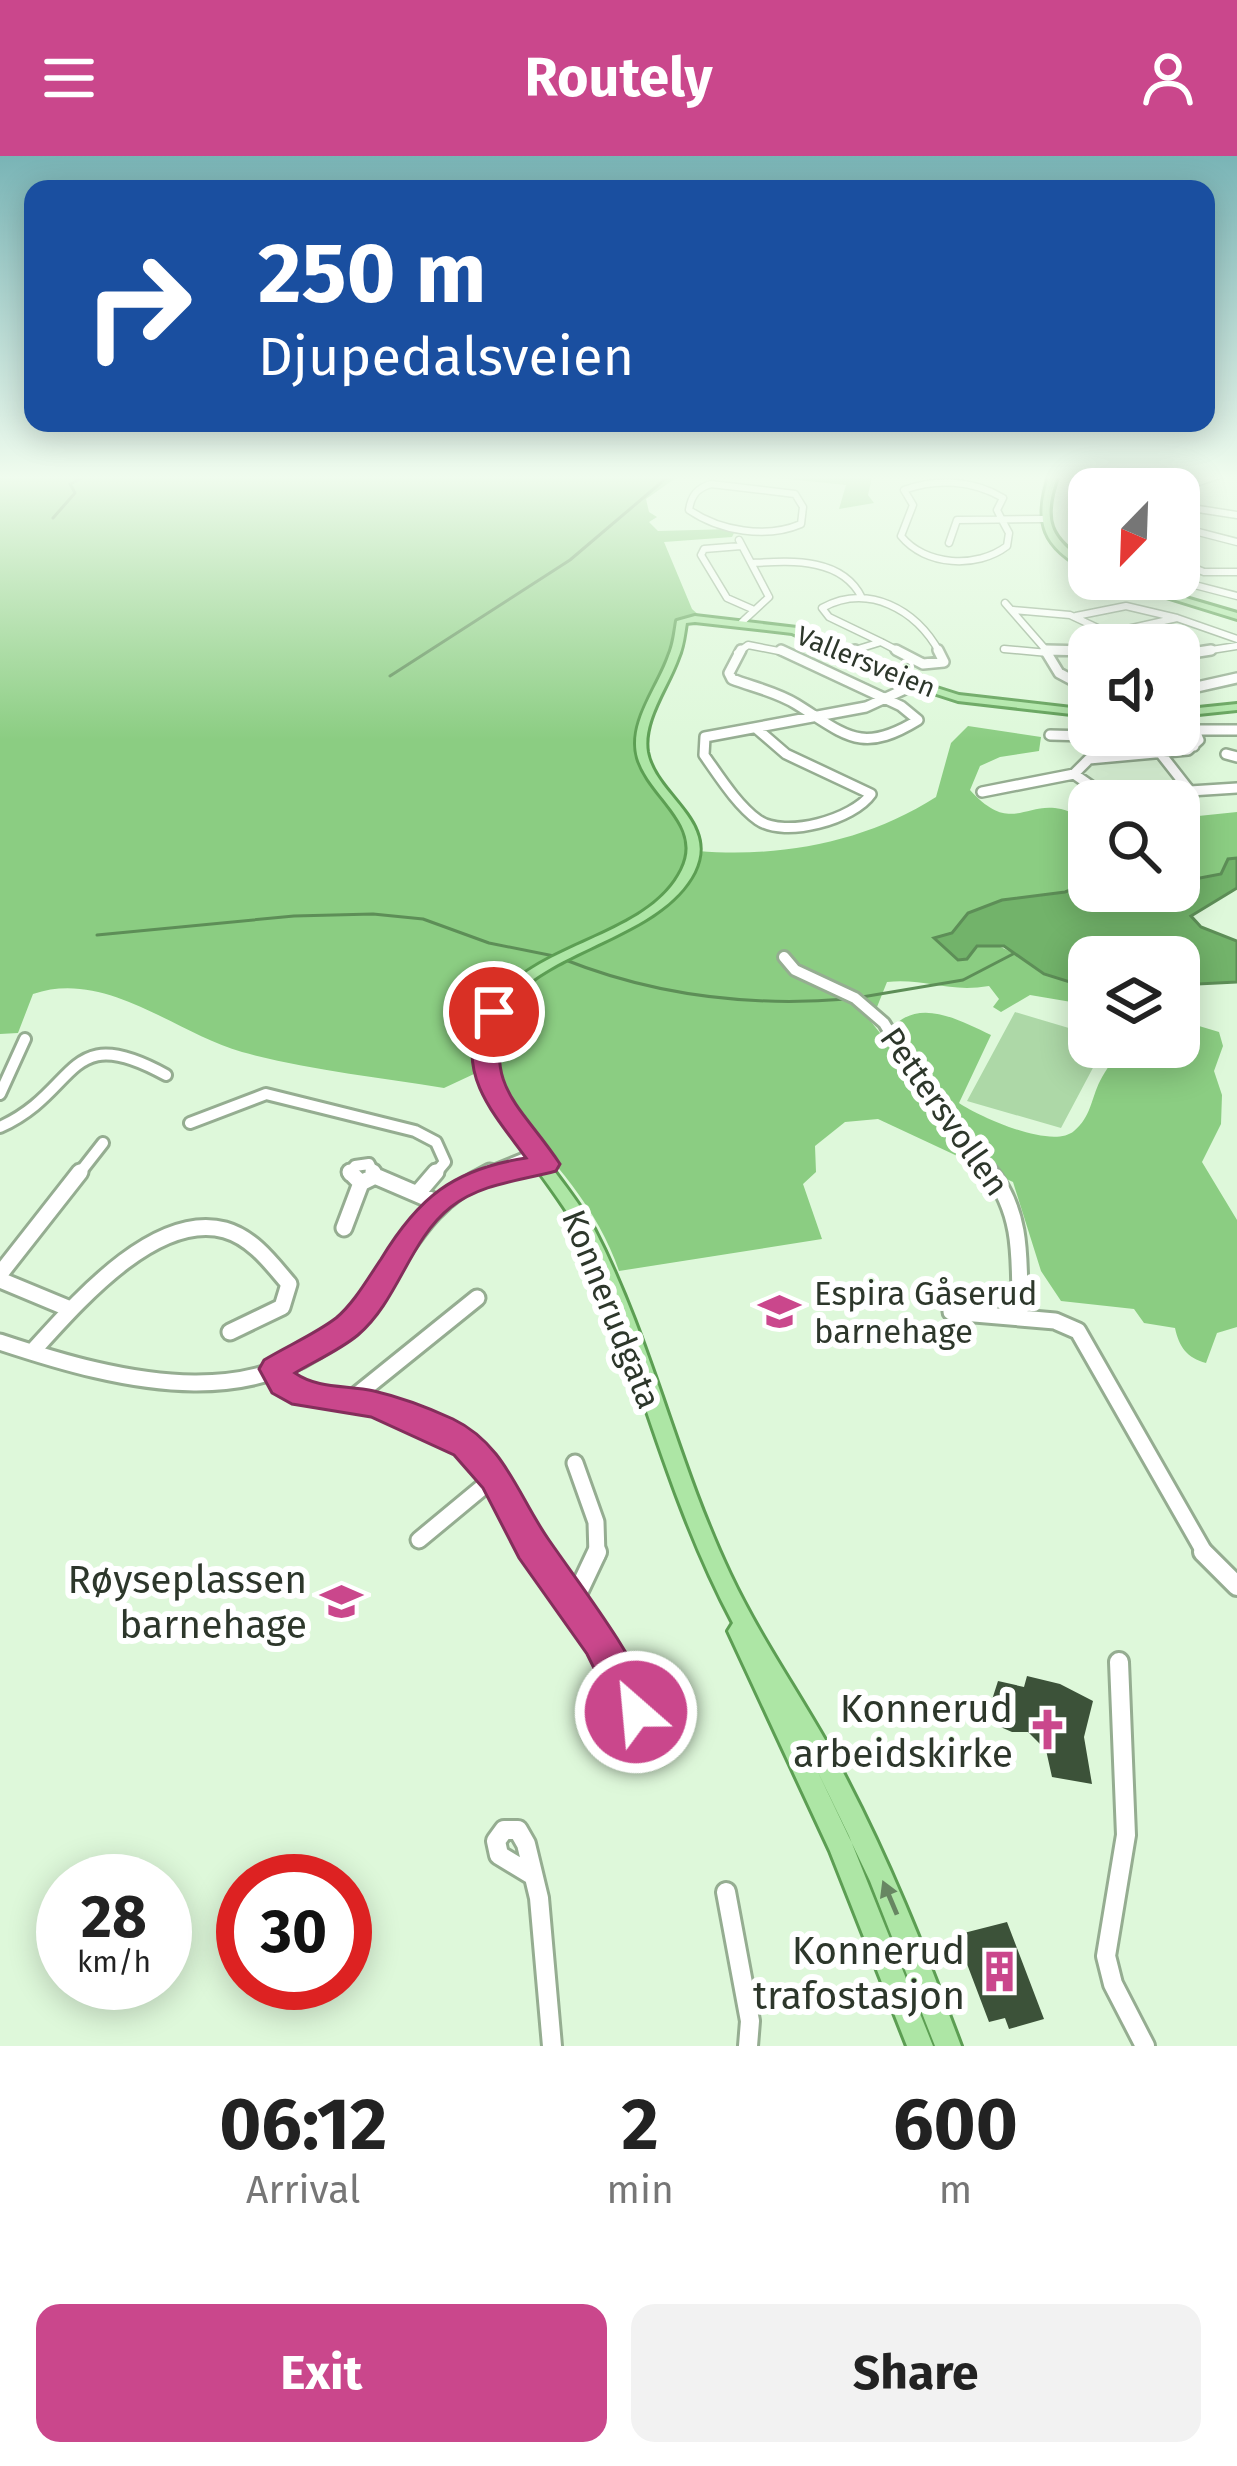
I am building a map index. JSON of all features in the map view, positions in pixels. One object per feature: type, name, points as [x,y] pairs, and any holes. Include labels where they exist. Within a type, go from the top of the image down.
[{"type":"main road","points":[[1179,600],[1237,616]]},
{"type":"main road","name":"Vallersveien","points":[[715,621],[805,634],[914,685],[992,705],[1068,711]]},
{"type":"main road","name":"Konnerudgata","points":[[715,621],[681,626],[679,651],[650,713],[633,737],[631,754],[641,773],[672,800],[693,834],[689,868],[667,898],[548,965],[501,1004],[483,1046],[490,1084],[597,1252],[675,1473],[724,1584],[865,1841],[948,2046]]},
{"type":"main road","points":[[1200,711],[1237,707]]},
{"type":"main road","name":"Konnerudgata","points":[[724,1584],[740,1634],[840,1846],[920,2046]]},
{"type":"street","points":[[705,563],[727,598],[752,609]]},
{"type":"street","points":[[742,622],[769,597],[752,563]]},
{"type":"street","points":[[755,563],[825,568],[851,580],[862,598]]},
{"type":"street","points":[[1200,570],[1237,572]]},
{"type":"street","points":[[1200,575],[1204,572]]},
{"type":"street","points":[[1200,586],[1237,596]]},
{"type":"street","points":[[862,598],[893,605],[913,615],[944,662],[923,664],[881,642],[822,611],[830,602],[862,598]]},
{"type":"street","points":[[1004,603],[1046,650],[1059,673],[1068,678]]},
{"type":"street","points":[[1076,616],[1098,607],[1143,607],[1237,642]]},
{"type":"street","points":[[1013,610],[1076,616],[1092,624]]},
{"type":"street","points":[[1150,624],[1177,618]]},
{"type":"street","points":[[845,652],[881,642]]},
{"type":"street","points":[[1200,650],[1237,642]]},
{"type":"street","points":[[755,645],[778,648],[883,700],[918,715],[918,720],[897,738],[879,741],[836,733],[792,701],[732,679],[729,673],[741,649],[755,645]]},
{"type":"street","points":[[1004,649],[1068,651]]},
{"type":"street","points":[[1200,686],[1237,678]]},
{"type":"street","points":[[757,729],[801,762],[872,794],[870,802],[808,823],[783,826],[758,820],[702,748],[709,735],[883,700],[914,685]]},
{"type":"street","points":[[1200,730],[1237,730]]},
{"type":"street","points":[[1050,735],[1068,735]]},
{"type":"street","points":[[982,792],[1074,774],[1089,759],[1132,756]]},
{"type":"street","points":[[1163,756],[1181,780]]},
{"type":"street","points":[[1074,774],[1083,780]]},
{"type":"street","points":[[1200,790],[1237,788]]},
{"type":"street","name":"Pettersvollen","points":[[784,957],[795,970],[855,998],[884,1023],[924,1089],[1004,1190],[1019,1230],[1020,1316]]},
{"type":"street","points":[[0,1094],[25,1039]]},
{"type":"street","points":[[0,1127],[42,1108],[75,1063],[94,1052],[123,1051],[166,1075]]},
{"type":"street","points":[[190,1123],[266,1094],[415,1131],[436,1142],[445,1162],[418,1193]]},
{"type":"street","points":[[70,1309],[0,1277],[103,1143]]},
{"type":"street","points":[[0,1342],[165,1388],[229,1382],[275,1369],[348,1326],[438,1203],[499,1172],[542,1159]]},
{"type":"street","points":[[344,1228],[368,1179],[438,1203]]},
{"type":"street","points":[[32,1352],[70,1309],[131,1256],[204,1224],[234,1230],[266,1249],[290,1284],[286,1303],[261,1321],[230,1332]]},
{"type":"street","points":[[353,1398],[477,1298]]},
{"type":"street","points":[[951,1312],[1054,1321],[1082,1336],[1204,1553],[1237,1586]]},
{"type":"street","points":[[275,1369],[284,1384],[304,1395],[353,1398],[440,1429],[467,1445],[495,1478],[532,1546],[601,1642],[650,1747]]},
{"type":"street","points":[[572,1605],[597,1560],[596,1522],[575,1463]]},
{"type":"street","points":[[418,1540],[495,1478]]},
{"type":"street","points":[[1119,1662],[1126,1834],[1106,1956],[1113,1984],[1145,2046]]},
{"type":"street","points":[[532,1875],[541,1900],[552,2046]]},
{"type":"street","points":[[726,1892],[750,2021],[748,2046]]},
{"type":"shaded area","points":[[0,563],[673,563],[692,609],[701,617],[681,618],[681,642],[636,743],[637,757],[682,811],[698,851],[791,849],[852,836],[936,797],[951,743],[968,726],[1041,737],[1039,751],[1000,757],[980,766],[970,790],[1007,814],[1048,808],[1068,811],[1068,891],[1001,900],[969,913],[952,933],[935,938],[967,953],[988,945],[1007,950],[1034,968],[1068,981],[1068,1001],[1030,995],[1001,1012],[993,1007],[999,999],[989,986],[901,981],[887,982],[877,1007],[864,1013],[880,1033],[923,1013],[951,1017],[991,1035],[959,1103],[999,1123],[1050,1137],[1074,1131],[1084,1120],[1107,1068],[1200,1068],[1200,1026],[1219,1032],[1223,1046],[1214,1071],[1222,1095],[1221,1124],[1202,1162],[1237,1220],[1237,1327],[1217,1333],[1206,1363],[1185,1351],[1175,1328],[1144,1323],[1134,1309],[1061,1301],[1041,1271],[1013,1182],[878,1119],[845,1122],[815,1146],[816,1172],[803,1184],[822,1239],[619,1271],[576,1190],[474,1074],[444,1088],[267,1058],[217,1043],[114,996],[87,990],[33,994],[18,1033],[0,1034]]},
{"type":"shaded area","points":[[1237,812],[1237,858],[1228,859],[1221,874],[1200,878],[1200,816]]},
{"type":"shaded area","points":[[1237,858],[1237,888],[1200,911],[1200,878],[1221,874],[1228,859]]},
{"type":"shaded area","points":[[1065,892],[1068,912],[1198,912],[1191,916],[1201,927],[1237,941],[1237,982],[1200,984],[1200,936],[1068,936],[1068,981],[1044,974],[1004,946],[977,946],[967,959],[958,960],[934,938],[952,933],[968,913],[1002,900]]},
{"type":"shaded area","points":[[1015,1012],[1068,1028],[1068,1068],[1093,1068],[1061,1128],[967,1101]]},
{"type":"building","name":"Konnerud arbeidskirke","points":[[1027,1676],[1060,1684],[1093,1701],[1084,1737],[1092,1784],[1052,1777],[1046,1750],[1028,1732],[1012,1732],[980,1718],[984,1703],[990,1706],[998,1681],[1024,1687]]},
{"type":"building","name":"Konnerud trafostasjon","points":[[1007,1922],[1044,2019],[1009,2029],[1005,2018],[989,2022],[956,1935]]},
{"type":"waterway","points":[[390,676],[565,563]]},
{"type":"waterway","points":[[97,935],[294,916],[373,914],[423,919],[489,943],[554,956]]},
{"type":"waterway","points":[[862,997],[963,980],[1013,954]]},
{"type":"waterway","points":[[563,959],[632,982],[702,996],[847,999]]},
{"type":"place","name":"Espira Gåserud barnehage","points":[[780,1312]]},
{"type":"place","name":"Røyseplassen barnehage","points":[[341,1601]]},
{"type":"place","name":"Konnerud arbeidskirke","points":[[1047,1730]]},
{"type":"place","name":"Konnerud trafostasjon","points":[[999,1972]]},
{"type":"route","points":[[494,1012],[483,1046],[484,1069],[503,1107],[545,1164],[499,1172],[441,1200],[416,1227],[348,1326],[275,1369],[284,1384],[304,1395],[374,1404],[440,1429],[467,1445],[495,1478],[532,1546],[601,1642],[636,1712]]}]
